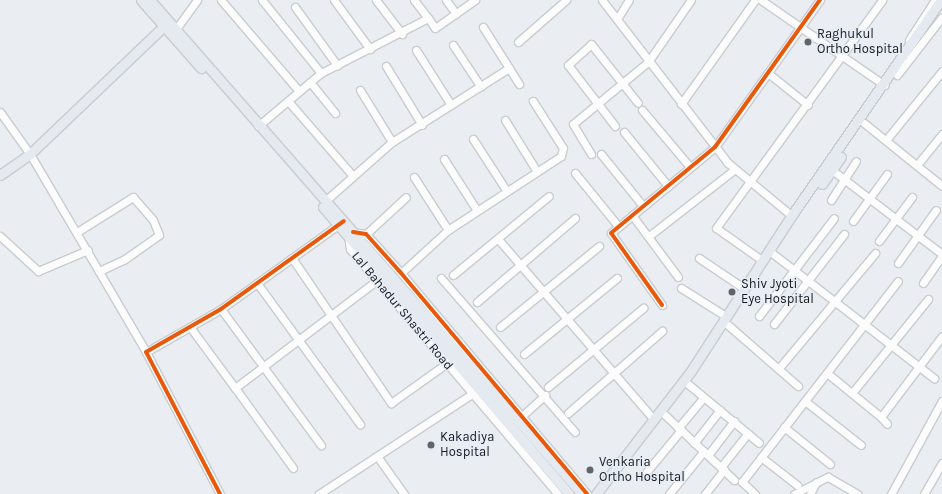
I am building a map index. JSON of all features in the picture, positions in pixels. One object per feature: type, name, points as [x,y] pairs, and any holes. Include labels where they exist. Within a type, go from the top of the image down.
[{"type":"main road","name":"Lal Bahadur Shastri Road","points":[[141,0],[166,24],[351,234]]},
{"type":"main road","points":[[150,0],[166,24],[176,29],[258,126],[325,201],[341,223]]},
{"type":"main road","points":[[918,40],[941,0]]},
{"type":"main road","points":[[604,494],[688,384],[794,217],[832,170],[864,123],[894,74],[942,7]]},
{"type":"main road","points":[[0,175],[30,154],[166,24]]},
{"type":"main road","points":[[596,494],[654,420],[728,321],[745,289],[763,261],[884,85],[894,74]]},
{"type":"main road","points":[[351,234],[569,494]]},
{"type":"main road","points":[[365,251],[582,494]]},
{"type":"street","points":[[176,29],[197,0]]},
{"type":"street","points":[[221,0],[299,91]]},
{"type":"street","points":[[262,0],[321,73]]},
{"type":"street","points":[[334,0],[370,49]]},
{"type":"street","points":[[376,0],[402,34]]},
{"type":"street","points":[[414,0],[435,28],[475,0]]},
{"type":"street","points":[[446,0],[456,14]]},
{"type":"street","points":[[518,42],[566,0]]},
{"type":"street","points":[[602,0],[648,62],[715,147],[750,183],[794,217]]},
{"type":"street","points":[[617,19],[629,0]]},
{"type":"street","points":[[591,154],[572,124],[648,62],[691,0]]},
{"type":"street","points":[[681,104],[755,0]]},
{"type":"street","points":[[761,0],[884,85]]},
{"type":"street","points":[[662,305],[611,233],[715,147],[820,0]]},
{"type":"street","points":[[763,261],[716,228],[843,57],[882,0]]},
{"type":"street","points":[[894,74],[935,0]]},
{"type":"street","points":[[295,7],[337,65]]},
{"type":"street","points":[[894,74],[942,17]]},
{"type":"street","points":[[258,126],[321,73],[402,34],[428,18]]},
{"type":"street","points":[[483,27],[519,84]]},
{"type":"street","points":[[615,126],[568,65],[591,44],[638,103]]},
{"type":"street","points":[[453,45],[481,87]]},
{"type":"street","points":[[416,50],[451,105]]},
{"type":"street","points":[[386,66],[422,125]]},
{"type":"street","points":[[325,201],[352,175],[392,142],[422,125],[509,68]]},
{"type":"street","points":[[886,140],[942,71]]},
{"type":"street","points":[[768,73],[808,105]]},
{"type":"street","points":[[310,82],[335,113]]},
{"type":"street","points":[[360,90],[392,142]]},
{"type":"street","points":[[288,101],[352,175]]},
{"type":"street","points":[[401,273],[448,230],[476,209],[563,152],[534,101]]},
{"type":"street","points":[[642,110],[690,167]]},
{"type":"street","points":[[0,112],[30,154],[88,250],[146,352],[220,494]]},
{"type":"street","points":[[505,120],[536,170]]},
{"type":"street","points":[[864,123],[942,186]]},
{"type":"street","points":[[624,132],[668,186]]},
{"type":"street","points":[[917,165],[942,134]]},
{"type":"street","points":[[473,139],[506,190]]},
{"type":"street","points":[[601,154],[643,206]]},
{"type":"street","points":[[444,158],[476,209]]},
{"type":"street","points":[[831,200],[856,161]]},
{"type":"street","points":[[648,236],[735,169]]},
{"type":"street","points":[[832,170],[919,235],[942,255],[923,283]]},
{"type":"street","points":[[575,173],[618,226]]},
{"type":"street","points":[[853,220],[887,174]]},
{"type":"street","points":[[414,177],[448,230]]},
{"type":"street","points":[[453,275],[549,196]]},
{"type":"street","points":[[77,232],[132,197],[153,220],[159,235],[125,260],[100,271]]},
{"type":"street","points":[[351,234],[366,234],[406,197]]},
{"type":"street","points":[[878,242],[912,198]]},
{"type":"street","points":[[898,263],[936,210]]},
{"type":"street","points":[[632,215],[678,277]]},
{"type":"street","points":[[477,302],[521,266],[575,218]]},
{"type":"street","points":[[759,316],[834,218]]},
{"type":"street","points":[[146,352],[221,309],[341,223]]},
{"type":"street","name":"Lal Bahadur Shastri Road","points":[[351,234],[350,249],[558,494]]},
{"type":"street","points":[[366,234],[523,415],[586,494]]},
{"type":"street","points":[[774,324],[844,234]]},
{"type":"street","points":[[0,236],[38,271],[88,250]]},
{"type":"street","points":[[498,239],[654,420]]},
{"type":"street","points":[[500,327],[599,246]]},
{"type":"street","points":[[772,253],[863,326],[892,345],[934,378]]},
{"type":"street","points":[[779,368],[835,304],[875,253]]},
{"type":"street","points":[[292,258],[330,316],[391,403],[447,363]]},
{"type":"street","points":[[699,258],[745,289]]},
{"type":"street","points":[[441,278],[575,432]]},
{"type":"street","points":[[524,354],[617,278]]},
{"type":"street","points":[[235,388],[376,281]]},
{"type":"street","points":[[755,494],[742,482],[898,281]]},
{"type":"street","points":[[257,283],[360,424]]},
{"type":"street","points":[[682,288],[728,321],[798,386]]},
{"type":"street","points":[[852,393],[928,299]]},
{"type":"street","points":[[548,387],[643,308]]},
{"type":"street","points":[[221,309],[321,445]]},
{"type":"street","points":[[190,327],[293,468]]},
{"type":"street","points":[[568,413],[662,331]]},
{"type":"street","points":[[881,417],[942,336]]},
{"type":"street","points":[[827,373],[881,417],[887,424]]},
{"type":"street","points":[[688,384],[759,443]]},
{"type":"street","points":[[319,494],[472,394]]},
{"type":"street","points":[[523,415],[545,396]]},
{"type":"street","points":[[643,476],[704,397]]},
{"type":"street","points":[[805,401],[861,445]]},
{"type":"street","points":[[891,494],[942,401]]},
{"type":"street","points":[[694,442],[720,410]]},
{"type":"street","points":[[665,415],[734,480]]},
{"type":"street","points":[[668,494],[734,421]]},
{"type":"street","points":[[784,427],[830,464]]},
{"type":"street","points":[[705,494],[748,434]]},
{"type":"street","points":[[377,456],[404,494]]},
{"type":"street","points":[[761,457],[797,485]]},
{"type":"street","points":[[924,494],[942,463]]},
{"type":"street","points":[[794,494],[828,477],[845,491],[857,494]]},
{"type":"street","points":[[810,494],[816,482]]},
{"type":"cycle path","points":[[662,305],[611,233],[715,147],[820,0]]},
{"type":"cycle path","points":[[220,494],[146,352],[221,309],[344,221]]},
{"type":"cycle path","points":[[353,232],[366,234],[401,273],[587,494]]},
{"type":"place","name":"Raghukul Ortho Hospital","points":[[808,42]]},
{"type":"place","name":"Shiv Jyoti Eye Hospital","points":[[732,292]]},
{"type":"place","name":"Kakadiya Hospital","points":[[431,445]]},
{"type":"place","name":"Venkaria Ortho Hospital","points":[[590,470]]}]
